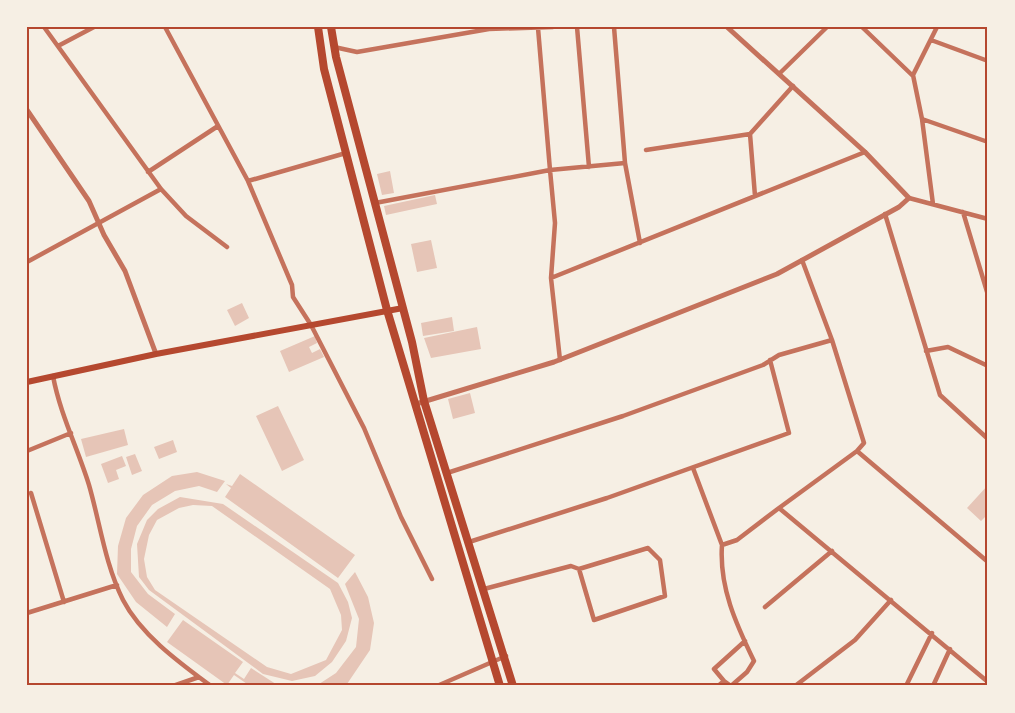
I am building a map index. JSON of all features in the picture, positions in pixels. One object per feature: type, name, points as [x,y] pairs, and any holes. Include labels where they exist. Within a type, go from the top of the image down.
[{"type":"highway","points":[[318,27],[324,69],[387,310],[447,473],[506,656],[513,686]]},
{"type":"highway","points":[[331,27],[334,47],[403,308],[420,402],[500,686]]},
{"type":"main road","points":[[27,382],[156,354],[403,308]]},
{"type":"street","points":[[45,27],[161,189],[186,216],[227,246]]},
{"type":"street","points":[[58,46],[94,27]]},
{"type":"street","points":[[165,27],[248,181],[292,285],[293,297],[311,324],[364,428],[401,517],[432,579]]},
{"type":"street","points":[[334,47],[357,52],[489,29],[553,27]]},
{"type":"street","points":[[577,27],[589,166]]},
{"type":"street","points":[[614,27],[625,163],[640,243]]},
{"type":"street","points":[[727,27],[865,152],[909,198],[988,219]]},
{"type":"street","points":[[780,73],[827,27]]},
{"type":"street","points":[[862,27],[913,76],[922,119],[933,204]]},
{"type":"street","points":[[913,76],[937,27]]},
{"type":"street","points":[[538,28],[555,223],[551,278],[560,360]]},
{"type":"street","points":[[931,40],[988,61]]},
{"type":"street","points":[[646,150],[750,134],[793,86]]},
{"type":"street","points":[[27,110],[72,173],[125,271],[156,354]]},
{"type":"street","points":[[922,119],[988,142]]},
{"type":"street","points":[[148,172],[218,126]]},
{"type":"street","points":[[750,134],[755,196]]},
{"type":"street","points":[[551,278],[865,152]]},
{"type":"street","points":[[248,181],[346,153]]},
{"type":"street","points":[[375,202],[550,170],[625,163]]},
{"type":"street","points":[[27,262],[161,189]]},
{"type":"street","points":[[420,402],[560,360],[777,274],[885,214],[909,198]]},
{"type":"street","points":[[963,212],[980,261],[988,295]]},
{"type":"street","points":[[885,214],[940,395],[988,439]]},
{"type":"street","points":[[722,546],[737,540],[857,451],[864,443],[832,340],[802,260]]},
{"type":"street","points":[[980,261],[988,264]]},
{"type":"street","points":[[447,473],[623,416],[770,360],[832,340]]},
{"type":"street","points":[[926,351],[948,346],[988,366]]},
{"type":"street","points":[[469,542],[693,468],[789,433],[770,360]]},
{"type":"street","points":[[52,376],[123,601],[144,628],[211,686]]},
{"type":"street","points":[[27,451],[71,433]]},
{"type":"street","points":[[857,451],[988,562]]},
{"type":"street","points":[[693,468],[722,546],[721,564],[728,600],[754,661],[747,672],[731,686],[714,669],[745,642]]},
{"type":"street","points":[[31,493],[64,602]]},
{"type":"street","points":[[779,508],[932,633],[988,682]]},
{"type":"street","points":[[484,589],[562,567],[579,569],[648,548],[660,560],[664,596],[594,620],[579,569]]},
{"type":"street","points":[[765,607],[832,551]]},
{"type":"street","points":[[27,613],[117,585]]},
{"type":"street","points":[[795,686],[855,640],[891,600]]},
{"type":"street","points":[[906,686],[932,633]]},
{"type":"street","points":[[933,686],[951,649]]},
{"type":"street","points":[[437,686],[506,656]]},
{"type":"street","points":[[173,686],[199,677]]},
{"type":"street","points":[[718,686],[724,681]]},
{"type":"building","points":[[390,171],[394,193],[382,195],[377,174]]},
{"type":"building","points":[[435,195],[437,204],[386,215],[384,206]]},
{"type":"building","points":[[431,240],[437,268],[417,272],[411,244]]},
{"type":"building","points":[[242,303],[249,318],[235,326],[227,310]]},
{"type":"building","points":[[452,317],[454,331],[423,336],[421,323]]},
{"type":"building","points":[[477,327],[481,349],[431,358],[424,338]]},
{"type":"building","points":[[315,336],[317,343],[309,347],[312,353],[320,349],[324,357],[289,372],[280,351]]},
{"type":"building","points":[[470,393],[475,413],[453,419],[448,399]]},
{"type":"building","points":[[278,406],[304,460],[282,471],[256,416]]},
{"type":"building","points":[[124,429],[128,445],[86,457],[81,439]]},
{"type":"building","points":[[173,440],[177,452],[159,459],[154,447]]},
{"type":"building","points":[[135,454],[142,471],[132,475],[126,457]]},
{"type":"building","points":[[122,456],[126,466],[116,470],[119,479],[108,483],[101,464]]},
{"type":"building","points":[[197,472],[225,481],[217,492],[199,486],[175,491],[152,505],[137,526],[131,549],[131,572],[148,594],[175,614],[167,627],[136,602],[117,574],[118,546],[126,518],[143,495],[172,476]]},
{"type":"building","points":[[240,474],[355,555],[338,578],[225,497],[231,488],[226,484],[232,486]]},
{"type":"building","points":[[988,485],[988,514],[981,521],[967,508]]},
{"type":"building","points":[[180,497],[223,504],[338,583],[348,602],[352,618],[346,641],[332,662],[315,676],[292,681],[263,674],[149,590],[139,577],[137,544],[147,520],[158,509]],"holes":[[[193,505],[212,506],[330,589],[341,615],[342,630],[326,660],[291,674],[267,667],[155,590],[147,577],[144,559],[149,535],[157,520],[179,508]]]},
{"type":"building","points":[[355,572],[368,597],[374,623],[370,650],[347,684],[316,686],[336,673],[356,647],[359,619],[345,584]]},
{"type":"building","points":[[183,620],[243,662],[235,673],[244,679],[251,668],[279,686],[250,686],[234,675],[227,685],[167,642]]}]
